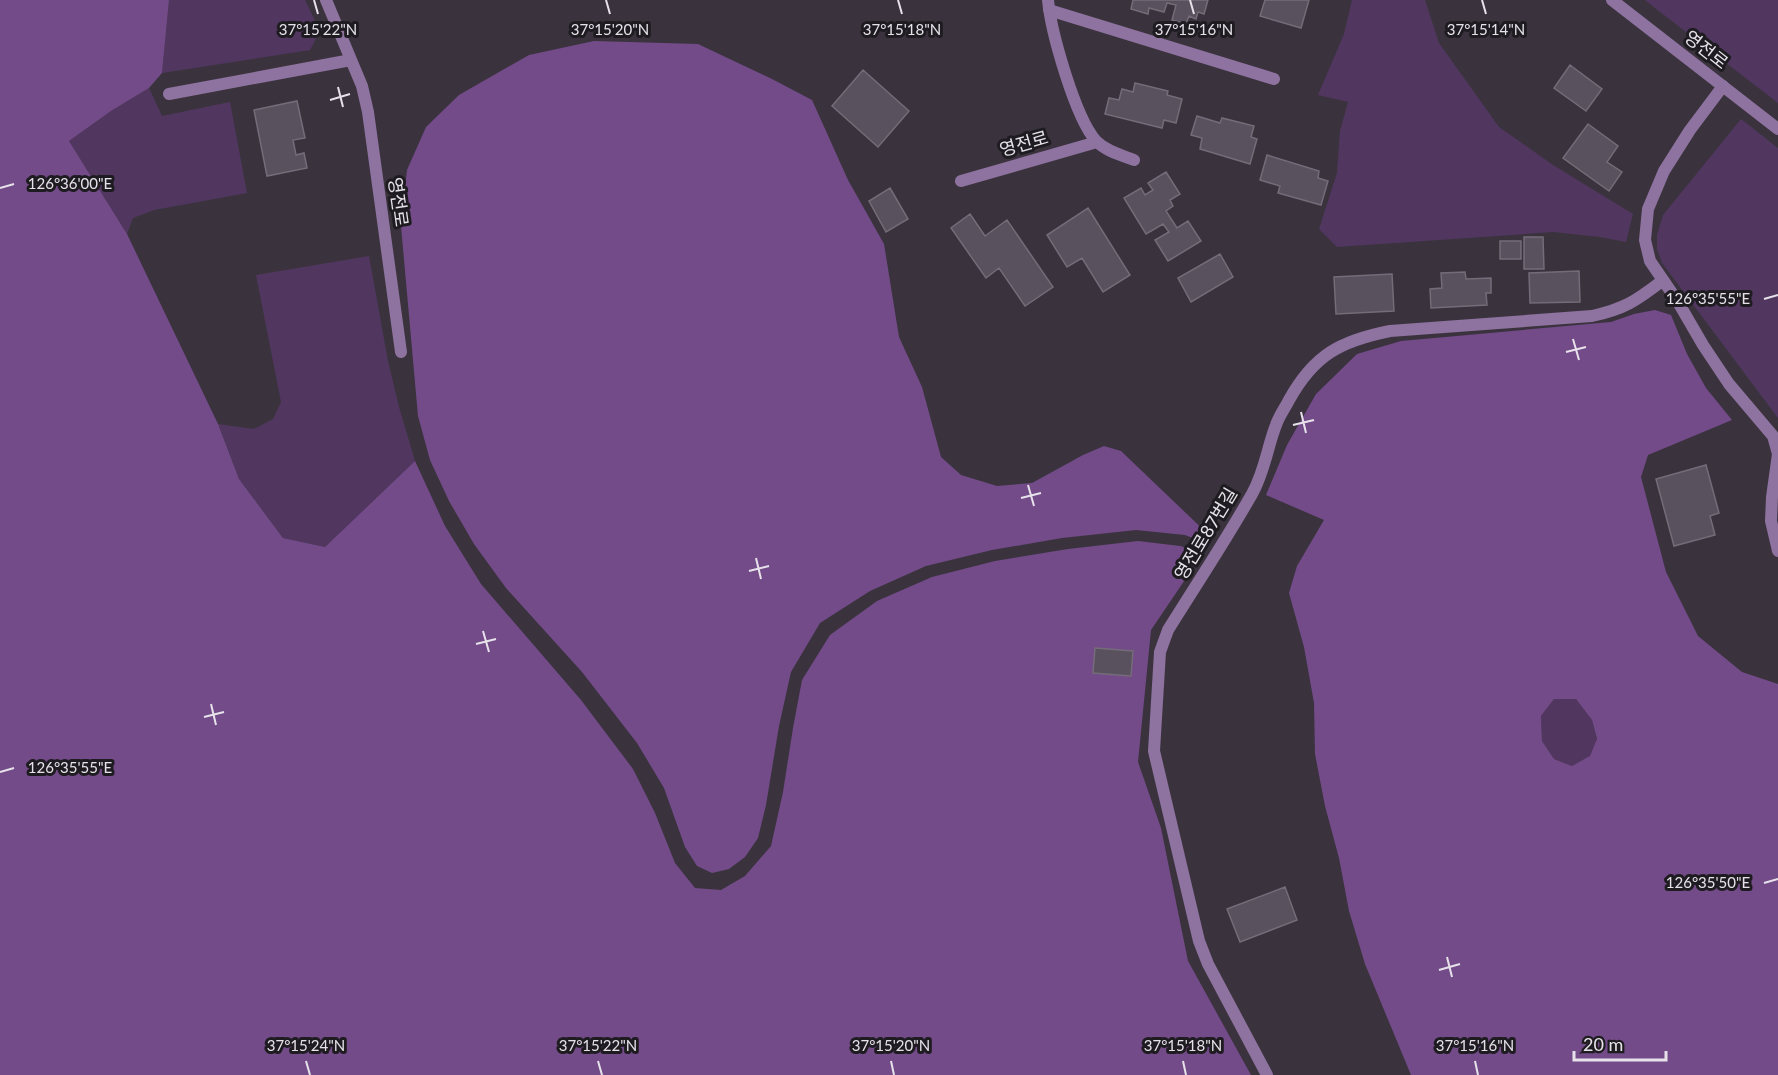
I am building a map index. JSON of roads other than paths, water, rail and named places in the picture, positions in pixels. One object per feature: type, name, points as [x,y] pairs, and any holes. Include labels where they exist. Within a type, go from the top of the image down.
[{"type":"street","name":"영전로","points":[[326,0],[362,86],[368,112],[401,352]]},
{"type":"street","name":"영전로","points":[[1612,0],[1778,129]]},
{"type":"street","points":[[1048,5],[1274,79]]},
{"type":"street","points":[[1048,5],[1061,61],[1084,123],[1097,142],[1112,152],[1134,160]]},
{"type":"street","points":[[169,94],[351,60]]},
{"type":"street","points":[[1723,86],[1690,130],[1664,171],[1648,210],[1645,240],[1650,261],[1678,302],[1702,345],[1729,384],[1773,436],[1778,454],[1771,521],[1778,551]]},
{"type":"street","name":"영전로","points":[[961,181],[1097,142]]},
{"type":"street","name":"영전로87번길","points":[[1267,1075],[1208,964],[1199,941],[1159,779],[1154,751],[1160,652],[1168,630],[1253,493],[1264,468],[1277,423],[1298,384],[1316,362],[1340,346],[1365,336],[1390,331],[1592,316],[1615,311],[1638,300],[1662,281]]}]
